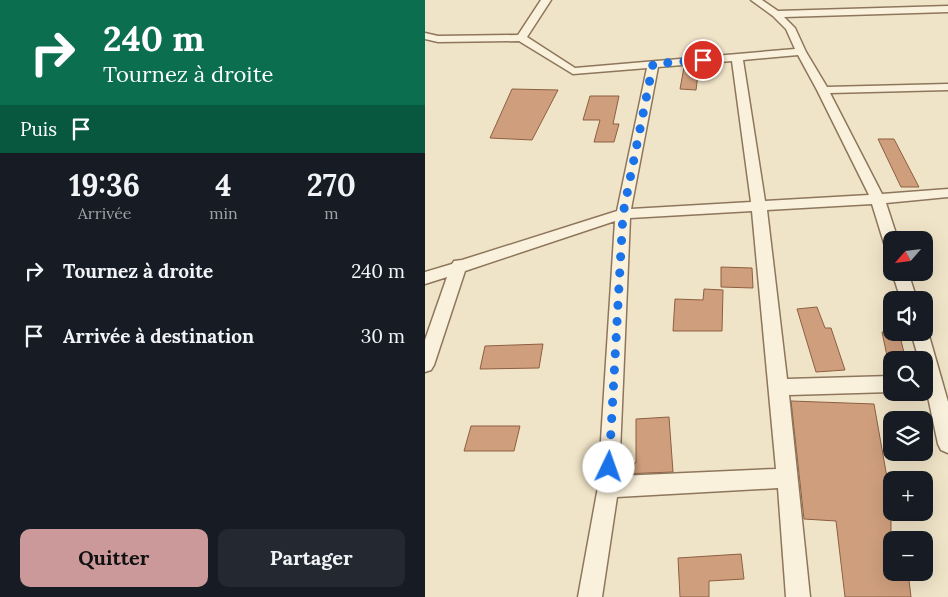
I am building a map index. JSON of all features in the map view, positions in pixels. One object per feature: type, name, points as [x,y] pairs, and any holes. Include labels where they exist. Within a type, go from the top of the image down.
[{"type":"street","points":[[521,38],[546,0]]},
{"type":"street","points":[[756,0],[776,14],[790,28],[878,199],[887,231]]},
{"type":"street","points":[[942,0],[948,8]]},
{"type":"street","points":[[776,14],[948,8]]},
{"type":"street","points":[[425,36],[437,39],[521,38],[573,71],[801,52]]},
{"type":"street","points":[[737,57],[759,206],[779,387],[798,597]]},
{"type":"street","points":[[590,597],[608,487],[623,214],[653,64]]},
{"type":"street","points":[[823,90],[948,87]]},
{"type":"street","points":[[425,278],[459,265],[623,214],[948,193]]},
{"type":"street","points":[[425,365],[459,265]]},
{"type":"street","points":[[779,387],[883,384]]},
{"type":"street","points":[[933,395],[948,444]]},
{"type":"street","points":[[608,487],[787,478]]},
{"type":"building","points":[[699,66],[696,90],[680,89],[684,67]]},
{"type":"building","points":[[512,89],[558,90],[532,140],[490,138]]},
{"type":"building","points":[[590,96],[619,96],[613,124],[619,124],[614,142],[594,142],[600,120],[583,120]]},
{"type":"building","points":[[878,139],[894,139],[919,187],[901,187]]},
{"type":"building","points":[[721,267],[752,268],[753,288],[721,287]]},
{"type":"building","points":[[704,289],[723,290],[722,331],[673,331],[675,299],[703,300]]},
{"type":"building","points":[[817,307],[825,328],[831,328],[845,370],[816,372],[797,309]]},
{"type":"building","points":[[884,341],[901,341],[904,351],[886,351]]},
{"type":"building","points":[[543,344],[539,368],[480,369],[485,346]]},
{"type":"building","points":[[791,401],[874,404],[886,471],[883,471],[883,521],[891,521],[891,531],[883,531],[883,581],[909,581],[911,597],[845,597],[836,521],[804,519]]},
{"type":"building","points":[[669,417],[673,472],[621,474],[621,462],[636,463],[636,419]]},
{"type":"building","points":[[471,426],[520,426],[514,451],[464,451]]},
{"type":"building","points":[[741,554],[744,579],[709,581],[709,597],[680,597],[678,558]]},
{"type":"route","points":[[609,467],[623,214],[653,64],[703,60]]}]
